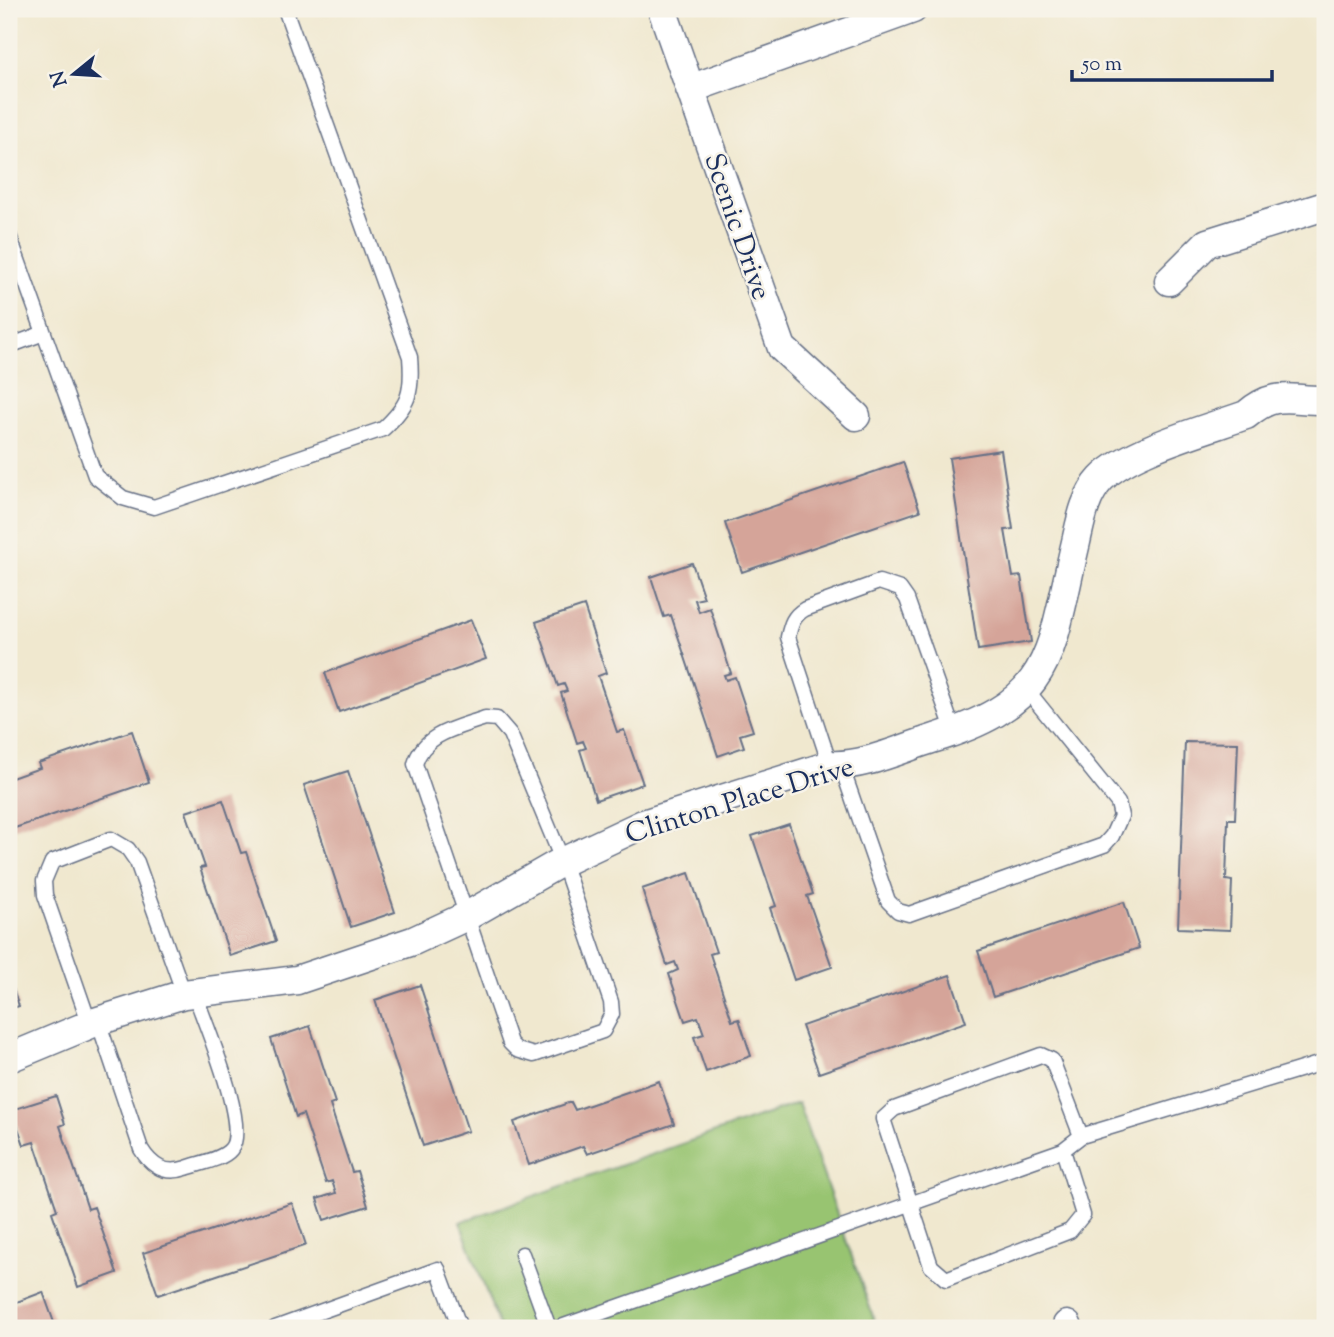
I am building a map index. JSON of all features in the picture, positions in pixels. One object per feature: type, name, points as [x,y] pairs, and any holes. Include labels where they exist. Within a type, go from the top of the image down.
[{"type":"street","name":"Scenic Drive","points":[[662,9],[782,348],[856,416]]},
{"type":"street","points":[[691,89],[914,9]]},
{"type":"street","points":[[1169,281],[1207,243],[1325,206]]},
{"type":"street","name":"Clinton Place Drive","points":[[9,1058],[94,1023],[190,994],[275,985],[314,976],[413,941],[467,916],[563,862],[643,824],[835,765],[954,732],[990,716],[1027,690],[1044,665],[1084,511],[1100,480],[1132,458],[1246,415],[1261,402],[1293,396],[1316,400]]},
{"type":"lane","points":[[9,235],[95,476],[123,498],[154,507],[383,429],[404,410],[412,384],[410,357],[285,9]]},
{"type":"lane","points":[[9,346],[44,333]]},
{"type":"lane","points":[[954,732],[915,615],[900,589],[879,582],[796,614],[788,637],[888,901],[898,911],[909,914],[1104,845],[1112,836],[1122,816],[1118,803],[1027,690]]},
{"type":"lane","points":[[485,718],[502,723],[510,734],[563,862],[608,990],[612,1014],[603,1031],[534,1055],[517,1049],[510,1042],[467,916],[415,764],[419,751],[437,736],[485,718]]},
{"type":"lane","points":[[111,839],[120,842],[137,862],[190,994],[234,1112],[236,1138],[233,1147],[226,1154],[176,1171],[156,1166],[141,1149],[94,1023],[45,895],[44,881],[52,862],[111,839]]},
{"type":"lane","points":[[1063,1150],[1083,1215],[1070,1231],[946,1279],[931,1266],[883,1119],[894,1109],[1041,1055],[1052,1060],[1081,1136]]},
{"type":"lane","points":[[558,1328],[1063,1150],[1081,1136],[1325,1062]]},
{"type":"lane","points":[[522,1254],[549,1328]]},
{"type":"lane","points":[[275,1328],[438,1269],[460,1328]]},
{"type":"green space","points":[[798,1103],[877,1328],[500,1328],[460,1222]]},
{"type":"building","points":[[1001,450],[1013,529],[1005,530],[1013,577],[1021,576],[1031,642],[978,650],[949,458]]},
{"type":"building","points":[[903,462],[920,511],[742,572],[725,523]]},
{"type":"building","points":[[692,563],[704,598],[695,600],[699,612],[710,608],[731,673],[724,675],[726,680],[735,677],[753,731],[740,735],[744,747],[718,756],[671,615],[664,617],[651,577]]},
{"type":"building","points":[[584,606],[606,673],[598,676],[617,732],[624,730],[643,784],[596,800],[580,750],[586,748],[583,741],[577,743],[561,693],[567,691],[564,684],[558,686],[536,622]]},
{"type":"building","points":[[471,620],[486,659],[339,712],[325,673]]},
{"type":"building","points":[[132,731],[149,782],[9,830],[9,779],[40,768],[38,763]]},
{"type":"building","points":[[1185,742],[1238,743],[1235,819],[1228,819],[1226,880],[1232,881],[1230,930],[1178,928]]},
{"type":"building","points":[[348,771],[395,912],[351,927],[304,785]]},
{"type":"building","points":[[223,800],[241,853],[246,852],[276,941],[230,956],[200,868],[205,867],[186,812]]},
{"type":"building","points":[[789,824],[813,894],[807,896],[832,967],[794,980],[770,908],[776,906],[752,836]]},
{"type":"building","points":[[689,873],[716,952],[710,954],[732,1021],[739,1019],[751,1056],[706,1072],[694,1037],[704,1034],[698,1017],[685,1021],[669,974],[678,970],[675,962],[667,965],[642,889]]},
{"type":"building","points":[[1124,902],[1139,948],[993,997],[978,951]]},
{"type":"building","points":[[950,975],[966,1022],[819,1073],[802,1026]]},
{"type":"building","points":[[9,977],[19,1006],[9,1009]]},
{"type":"building","points":[[420,985],[468,1131],[423,1146],[375,1000]]},
{"type":"building","points":[[310,1026],[335,1103],[330,1105],[352,1172],[357,1171],[368,1206],[324,1220],[317,1199],[336,1193],[332,1181],[326,1183],[303,1114],[296,1117],[271,1039]]},
{"type":"building","points":[[659,1081],[674,1124],[587,1154],[583,1146],[529,1165],[514,1122],[571,1102],[575,1110]]},
{"type":"building","points":[[56,1096],[65,1124],[60,1126],[88,1209],[94,1207],[117,1273],[78,1287],[52,1212],[57,1210],[34,1142],[24,1145],[12,1110]]},
{"type":"building","points":[[292,1203],[306,1245],[158,1295],[143,1253]]},
{"type":"building","points":[[43,1292],[56,1328],[9,1328],[9,1305]]},
{"type":"building","points":[[406,1323],[408,1328],[392,1328]]}]
